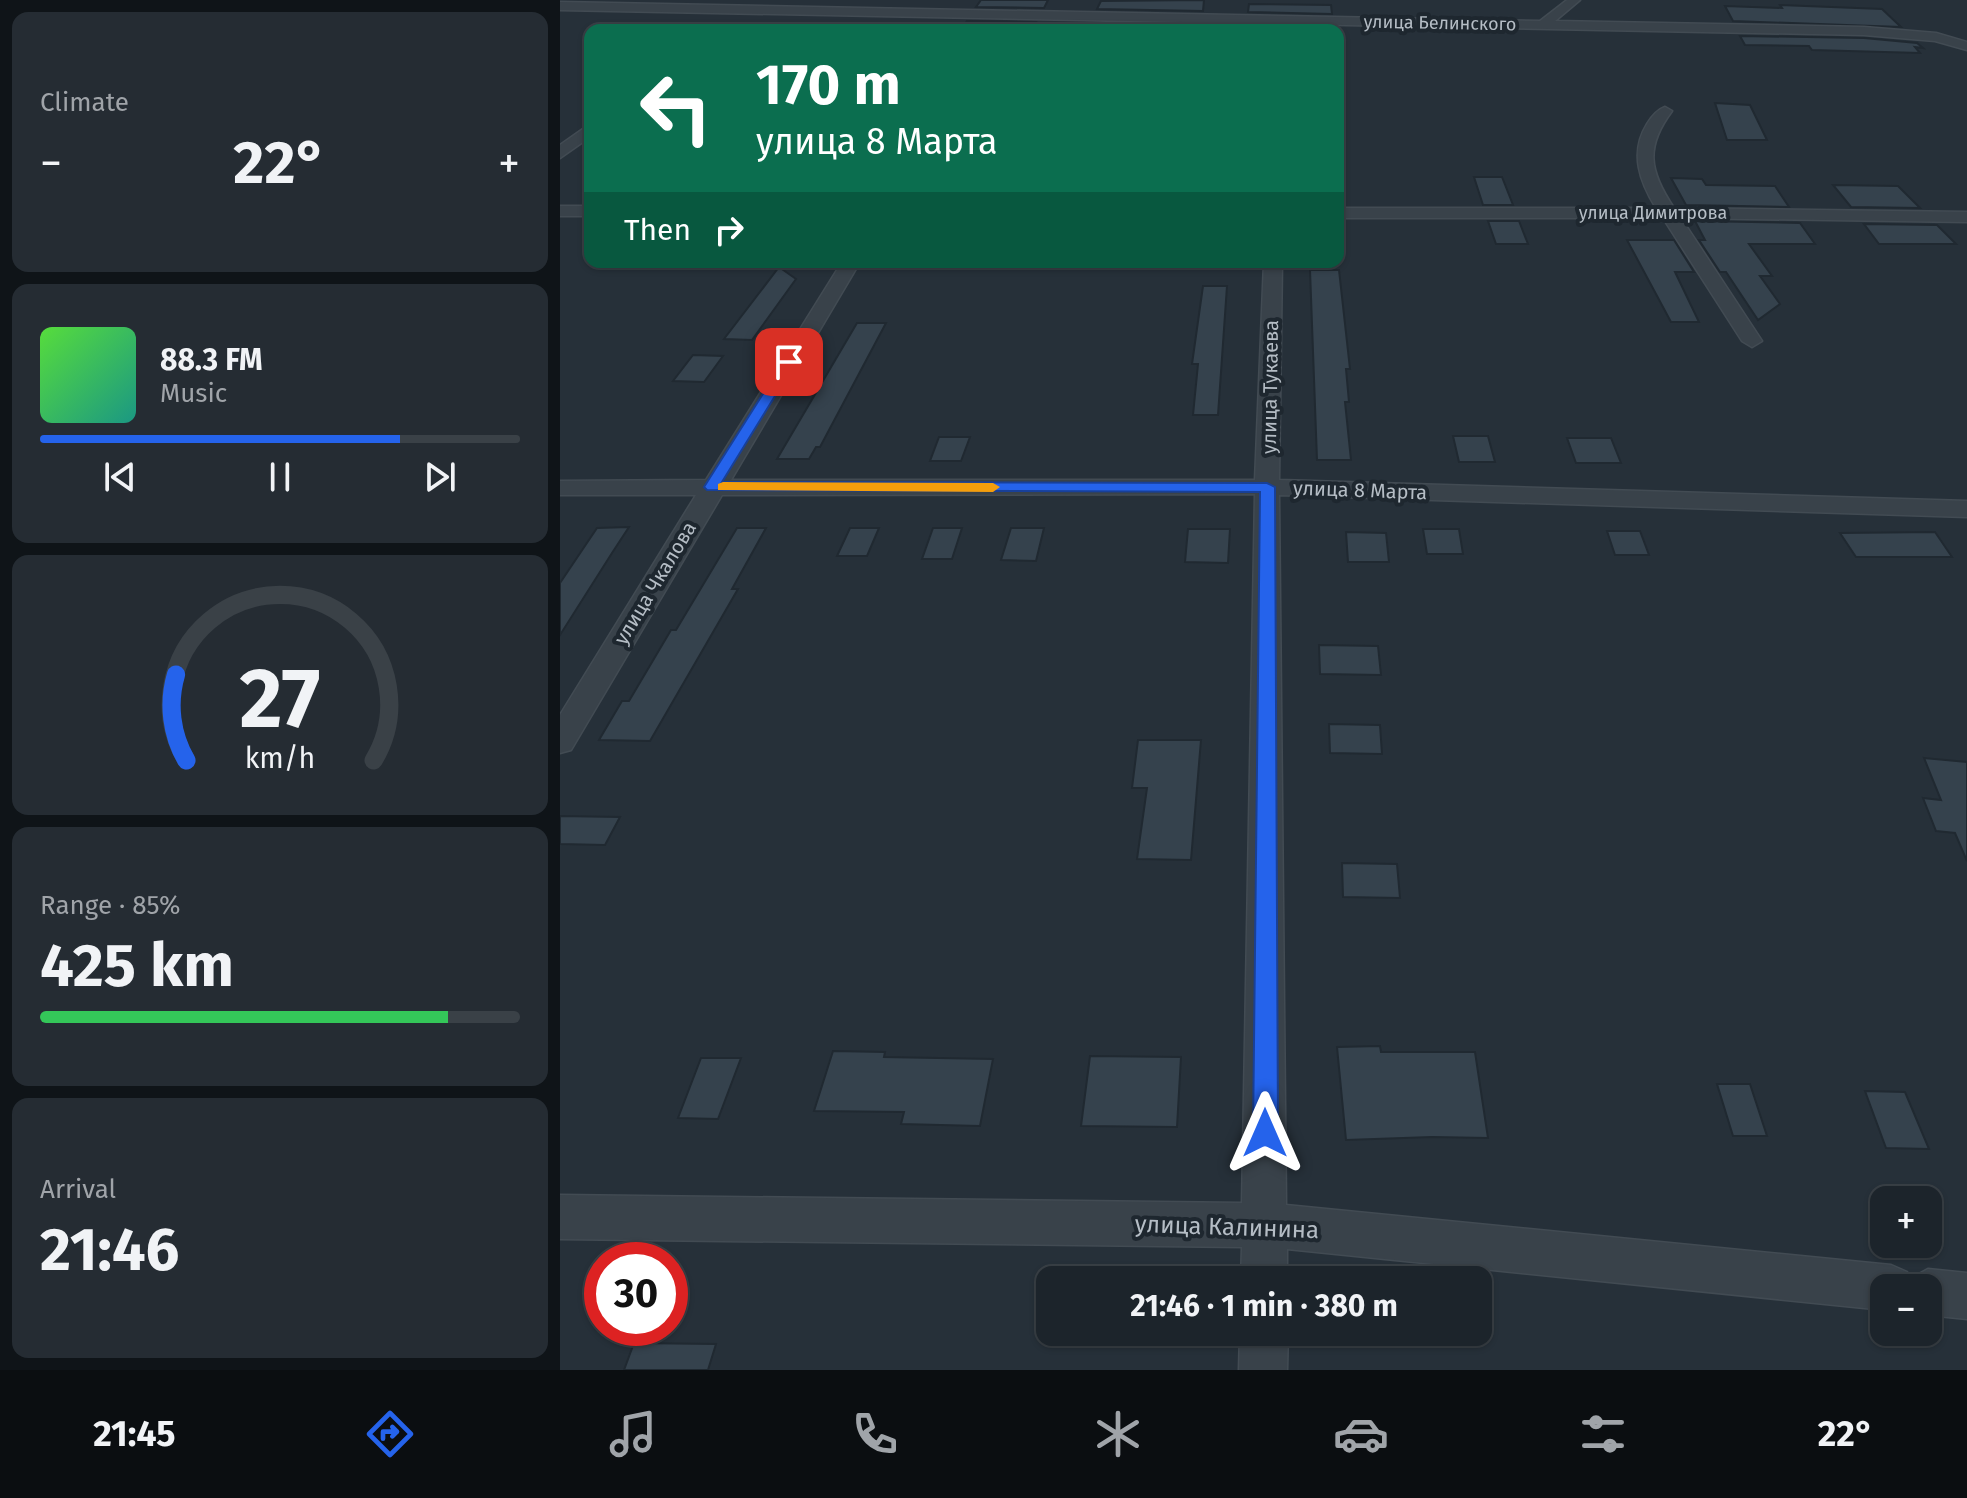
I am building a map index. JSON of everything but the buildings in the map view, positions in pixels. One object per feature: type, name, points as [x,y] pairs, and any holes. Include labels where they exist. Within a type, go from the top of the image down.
[{"type":"street","points":[[999,24],[1013,0]]},
{"type":"street","points":[[1542,26],[1574,0]]},
{"type":"street","points":[[720,23],[742,4]]},
{"type":"street","name":"улица Белинского","points":[[560,6],[742,4],[1004,15],[1864,31],[1936,37]]},
{"type":"street","points":[[1936,37],[1967,37]]},
{"type":"street","points":[[1936,37],[1967,46]]},
{"type":"street","points":[[1665,111],[1652,126],[1643,162],[1652,188],[1752,341]]},
{"type":"street","points":[[560,153],[584,134]]},
{"type":"street","points":[[560,211],[584,211]]},
{"type":"street","name":"улица Димитрова","points":[[1344,213],[1967,217]]},
{"type":"street","name":"улица Чкалова","points":[[560,741],[847,268]]},
{"type":"street","name":"улица Тукаева","points":[[1264,1266],[1267,487],[1273,268]]},
{"type":"street","name":"улица 8 Марта","points":[[560,488],[1267,487],[1967,509]]},
{"type":"street","name":"улица Калинина","points":[[560,1217],[1265,1225],[1420,1238],[1870,1286]]},
{"type":"street","points":[[1942,1293],[1967,1296]]},
{"type":"street","points":[[1263,1370],[1264,1346]]},
{"type":"slow traffic","points":[[723,487],[993,487]]},
{"type":"route","points":[[789,362],[712,487],[1267,487],[1265,1133]]}]
